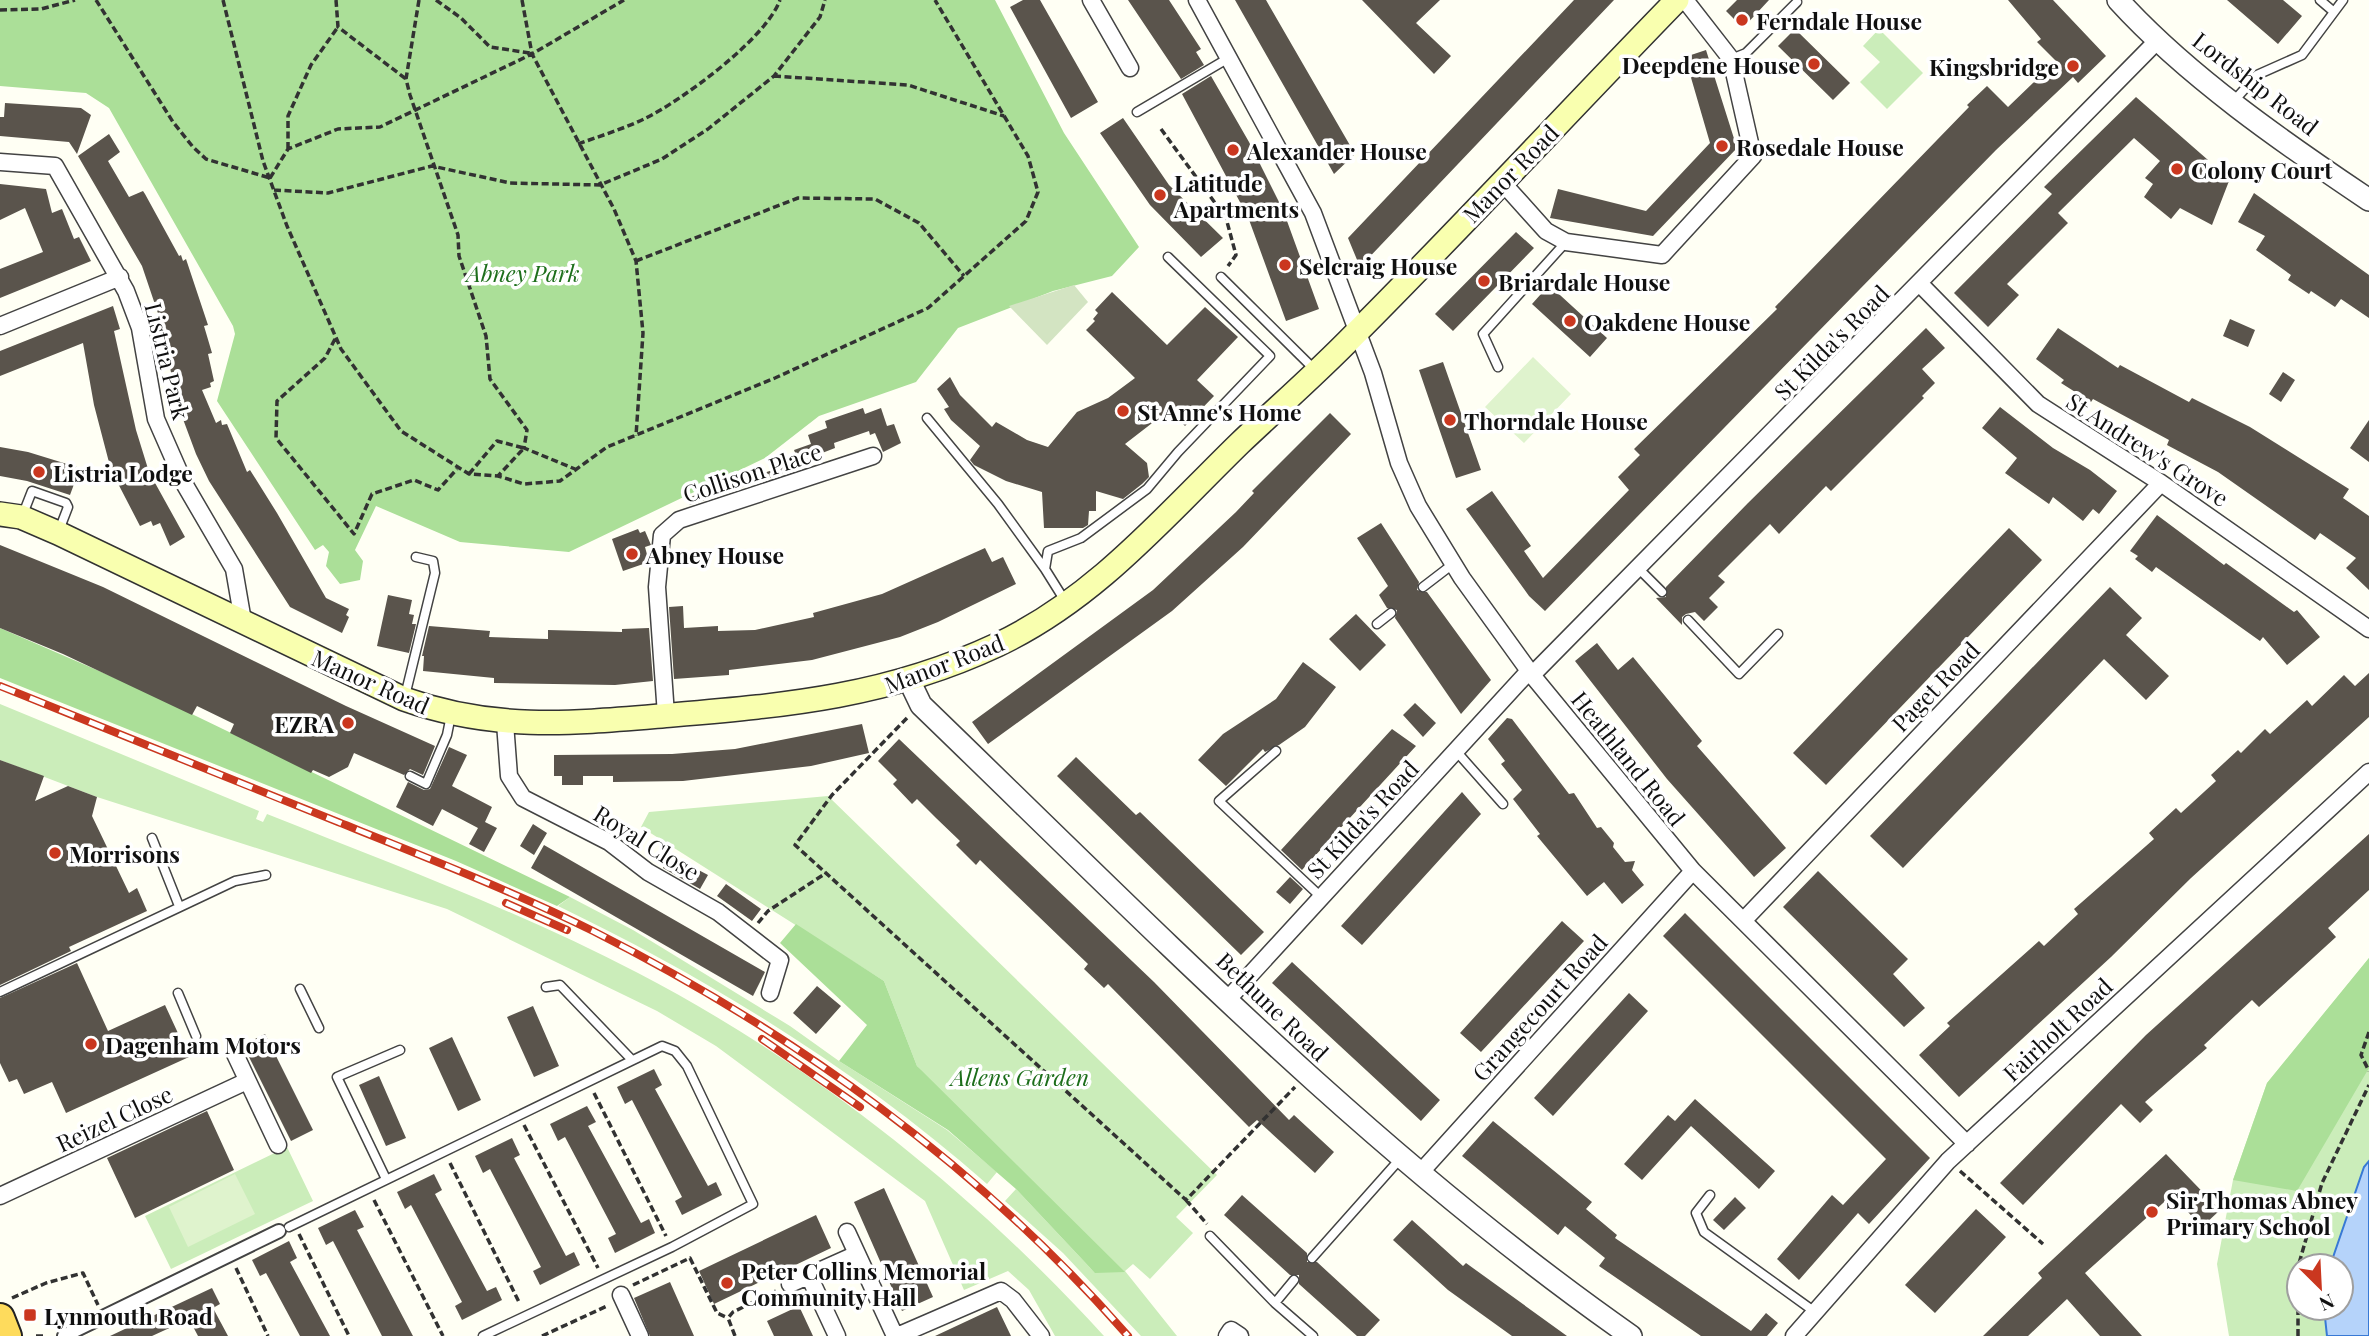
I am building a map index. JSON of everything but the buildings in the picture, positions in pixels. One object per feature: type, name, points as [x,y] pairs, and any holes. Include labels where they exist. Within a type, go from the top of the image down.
[{"type":"main road","name":"Manor Road","points":[[11,515],[58,533],[404,699],[452,715],[505,723],[583,722],[778,706],[849,696],[909,680],[999,644],[1066,604],[1123,559],[1178,508],[1239,444],[1357,333],[1677,0]]},
{"type":"street","points":[[1091,0],[1130,68]]},
{"type":"street","name":"Heathland Road","points":[[1197,0],[1313,213],[1373,373],[1399,463],[1418,506],[1453,564],[1531,673],[1693,871],[1966,1144]]},
{"type":"street","points":[[1501,181],[1546,231],[1566,242],[1662,255],[1753,156],[1731,59],[1685,0]]},
{"type":"street","name":"Lordship Road","points":[[2118,0],[2233,102],[2364,194]]},
{"type":"street","name":"St Kilda's Road","points":[[1228,999],[1531,673],[1920,285],[2159,39]]},
{"type":"street","name":"Listria Park","points":[[0,162],[55,166],[120,277],[140,328],[152,400],[168,451],[234,569],[243,621]]},
{"type":"street","points":[[0,326],[120,277]]},
{"type":"street","name":"St Andrew's Grove","points":[[1920,285],[2038,404],[2161,483],[2305,581],[2369,629]]},
{"type":"street","name":"Collison Place","points":[[666,715],[657,587],[662,535],[679,520],[873,456]]},
{"type":"street","name":"Paget Road","points":[[1742,921],[2161,483]]},
{"type":"street","name":"Bethune Road","points":[[909,680],[921,705],[1306,1076],[1420,1173],[1566,1290],[1631,1336]]},
{"type":"street","name":"Royal Close","points":[[505,723],[505,754],[509,776],[523,798],[609,842],[648,872],[718,912],[748,935],[779,960],[770,992]]},
{"type":"street","name":"Fairholt Road","points":[[1794,1336],[1948,1161],[2369,772]]},
{"type":"street","name":"Grangecourt Road","points":[[1420,1173],[1693,871]]},
{"type":"street","points":[[235,1054],[278,1145]]},
{"type":"street","name":"Reizel Close","points":[[0,1196],[247,1081]]},
{"type":"street","points":[[64,1336],[287,1227]]},
{"type":"street","points":[[847,1232],[896,1336],[1001,1291],[1013,1300],[1041,1336]]},
{"type":"street","points":[[786,1286],[857,1254]]},
{"type":"street","points":[[809,1276],[837,1336]]},
{"type":"street","points":[[622,1297],[640,1336]]},
{"type":"street","points":[[1227,1336],[1231,1330],[1240,1336]]},
{"type":"lane","points":[[2320,0],[2334,12]]},
{"type":"lane","points":[[2233,102],[2257,75],[2302,55],[2343,0]]},
{"type":"lane","points":[[1731,59],[1746,53],[1797,2]]},
{"type":"lane","points":[[1137,112],[1227,59]]},
{"type":"lane","points":[[1498,367],[1483,334],[1566,242]]},
{"type":"lane","points":[[1045,569],[1048,551],[1081,538],[1147,489],[1270,356],[1168,257]]},
{"type":"lane","points":[[1221,277],[1317,372]]},
{"type":"lane","points":[[927,418],[999,504],[1066,604]]},
{"type":"lane","points":[[404,699],[435,573],[433,561],[416,557]]},
{"type":"lane","points":[[1423,587],[1453,564]]},
{"type":"lane","points":[[1638,568],[1662,592]]},
{"type":"lane","points":[[1377,624],[1391,613]]},
{"type":"lane","points":[[1688,620],[1739,674],[1778,634]]},
{"type":"lane","points":[[410,776],[426,784],[452,715]]},
{"type":"lane","points":[[1276,751],[1219,801],[1321,897]]},
{"type":"lane","points":[[1456,751],[1503,804]]},
{"type":"lane","points":[[152,838],[179,906]]},
{"type":"lane","points":[[0,992],[235,881],[266,875]]},
{"type":"lane","points":[[546,987],[560,985],[632,1060]]},
{"type":"lane","points":[[300,989],[319,1028]]},
{"type":"lane","points":[[178,993],[196,1036]]},
{"type":"lane","points":[[287,1227],[662,1046],[675,1051],[687,1066],[754,1204],[672,1247],[483,1336]]},
{"type":"lane","points":[[386,1180],[337,1077],[400,1049]]},
{"type":"lane","points":[[1312,1258],[1402,1157]]},
{"type":"lane","points":[[1710,1195],[1696,1213],[1704,1232],[1815,1312]]},
{"type":"lane","points":[[1210,1236],[1275,1303],[1313,1336]]},
{"type":"lane","points":[[1275,1303],[1294,1280]]},
{"type":"path","points":[[0,10],[41,9],[75,0]]},
{"type":"path","points":[[96,0],[173,122],[193,147],[206,159],[270,178]]},
{"type":"path","points":[[223,0],[242,86],[274,190],[336,338],[401,431],[446,458],[457,469],[469,474],[498,476],[524,484],[560,481],[607,447],[775,379],[928,308],[1026,221],[1038,192],[1028,156],[935,0]]},
{"type":"path","points":[[270,178],[288,149],[288,116],[311,65],[338,27],[336,0]]},
{"type":"path","points":[[419,0],[406,79],[432,166],[458,235],[459,256],[486,336],[490,379],[527,430],[524,448],[498,476]]},
{"type":"path","points":[[436,0],[461,18],[491,47],[532,54]]},
{"type":"path","points":[[522,0],[532,54],[636,261],[643,333],[636,436]]},
{"type":"path","points":[[288,149],[338,129],[380,127],[532,54],[624,0]]},
{"type":"path","points":[[578,144],[645,118],[737,56],[775,13],[780,0]]},
{"type":"path","points":[[274,190],[328,193],[432,166],[510,183],[600,185],[662,159],[708,130],[774,76],[820,17],[825,0]]},
{"type":"path","points":[[338,27],[406,79]]},
{"type":"path","points":[[774,76],[908,85],[1004,116]]},
{"type":"path","points":[[1161,129],[1226,218],[1236,255],[1221,277]]},
{"type":"path","points":[[636,261],[798,198],[875,199],[919,223],[964,276]]},
{"type":"path","points":[[336,338],[326,358],[277,401],[276,438],[354,534],[372,494],[414,480],[438,490],[457,469]]},
{"type":"path","points":[[469,474],[496,441],[524,448],[576,469]]},
{"type":"path","points":[[904,722],[832,795],[795,845],[1186,1200],[1206,1221],[1210,1236]]},
{"type":"path","points":[[748,935],[768,911],[826,873]]},
{"type":"path","points":[[2369,1032],[2361,1055],[2369,1071]]},
{"type":"path","points":[[1186,1200],[1306,1076]]},
{"type":"path","points":[[588,1082],[672,1247]]},
{"type":"path","points":[[2298,1336],[2298,1267],[2301,1255],[2322,1183],[2369,1085]]},
{"type":"path","points":[[519,1115],[603,1279]]},
{"type":"path","points":[[444,1151],[525,1315]]},
{"type":"path","points":[[1948,1161],[2043,1244]]},
{"type":"path","points":[[368,1188],[443,1336]]},
{"type":"path","points":[[287,1227],[349,1336]]},
{"type":"path","points":[[229,1255],[268,1336]]},
{"type":"path","points":[[542,1336],[622,1297],[619,1291],[690,1258],[717,1313],[728,1318],[735,1336]]},
{"type":"path","points":[[4,1320],[46,1283],[83,1273],[104,1316]]},
{"type":"path","points":[[728,1318],[733,1312],[786,1286]]},
{"type":"path","points":[[36,1336],[43,1336]]},
{"type":"green space","name":"Abney Park","points":[[0,0],[995,0],[1064,133],[1139,247],[1112,276],[1053,291],[958,328],[916,382],[819,416],[765,458],[569,552],[460,542],[376,506],[355,550],[363,561],[360,580],[340,584],[326,566],[329,552],[323,545],[315,550],[217,401],[235,334],[233,326],[109,108],[86,93],[0,86]]},
{"type":"green space","points":[[1879,29],[1923,73],[1887,109],[1860,82],[1880,62],[1863,46]]},
{"type":"green space","points":[[1074,285],[1088,302],[1047,345],[1009,306]]},
{"type":"green space","points":[[1533,357],[1571,394],[1524,443],[1485,407]]},
{"type":"green space","points":[[0,628],[136,687],[570,897],[557,906],[456,861],[0,678]]},
{"type":"green space","points":[[0,704],[259,811],[256,819],[263,822],[267,814],[501,909],[593,950],[702,1009],[765,1047],[887,1134],[1000,1231],[1104,1336],[1055,1336],[1029,1290],[1008,1271],[964,1290],[925,1201],[716,1046],[657,1011],[447,909],[97,797],[0,760]]},
{"type":"green space","name":"Allens Garden","points":[[828,796],[1217,1175],[1176,1217],[1193,1233],[1150,1279],[1133,1264],[1125,1271],[1177,1336],[1141,1336],[1063,1253],[1005,1201],[1016,1189],[1095,1273],[917,1066],[884,981],[641,827],[649,812]]},
{"type":"green space","points":[[570,897],[633,930],[790,1026],[839,1061],[947,1130],[997,1172],[987,1184],[888,1104],[782,1030],[671,964],[558,906]]},
{"type":"green space","points":[[796,924],[884,981],[917,1066],[1125,1272],[1095,1273],[1016,1189],[948,1130],[839,1061],[867,1025],[780,943]]},
{"type":"green space","points":[[2369,958],[2369,1336],[2229,1336],[2217,1264],[2233,1180],[2267,1083]]},
{"type":"green space","points":[[2369,958],[2369,1068],[2297,1191],[2233,1180],[2267,1083]]},
{"type":"green space","points":[[287,1147],[313,1201],[171,1269],[145,1216]]},
{"type":"green space","points":[[235,1174],[255,1214],[188,1247],[169,1207]]},
{"type":"water","points":[[2369,1161],[2369,1336],[2327,1336],[2326,1322],[2355,1322],[2355,1252],[2335,1252],[2364,1167]]},
{"type":"railway","points":[[0,686],[498,887],[593,931],[667,970],[811,1059],[946,1160],[1010,1215],[1071,1274],[1128,1336]]},
{"type":"railway","points":[[506,903],[567,930]]},
{"type":"railway","points":[[762,1039],[860,1107]]},
{"type":"place","name":"Ferndale House","points":[[1742,20]]},
{"type":"place","name":"Deepdene House","points":[[1814,64]]},
{"type":"place","name":"Kingsbridge","points":[[2073,66]]},
{"type":"place","name":"Rosedale House","points":[[1722,146]]},
{"type":"place","name":"Alexander House","points":[[1233,150]]},
{"type":"place","name":"Colony Court","points":[[2177,169]]},
{"type":"place","name":"Latitude Apartments","points":[[1160,195]]},
{"type":"place","name":"Selcraig House","points":[[1285,265]]},
{"type":"place","name":"Briardale House","points":[[1484,281]]},
{"type":"place","name":"Oakdene House","points":[[1570,321]]},
{"type":"place","name":"St Anne's Home","points":[[1123,411]]},
{"type":"place","name":"Thorndale House","points":[[1450,420]]},
{"type":"place","name":"Listria Lodge","points":[[39,472]]},
{"type":"place","name":"Abney House","points":[[632,554]]},
{"type":"place","name":"EZRA","points":[[348,723]]},
{"type":"place","name":"Morrisons","points":[[55,853]]},
{"type":"place","name":"Dagenham Motors","points":[[91,1044]]},
{"type":"place","name":"Sir Thomas Abney Primary School","points":[[2152,1212]]},
{"type":"place","name":"Peter Collins Memorial Community Hall","points":[[727,1283]]},
{"type":"place","name":"Lynmouth Road","points":[[30,1315]]}]
